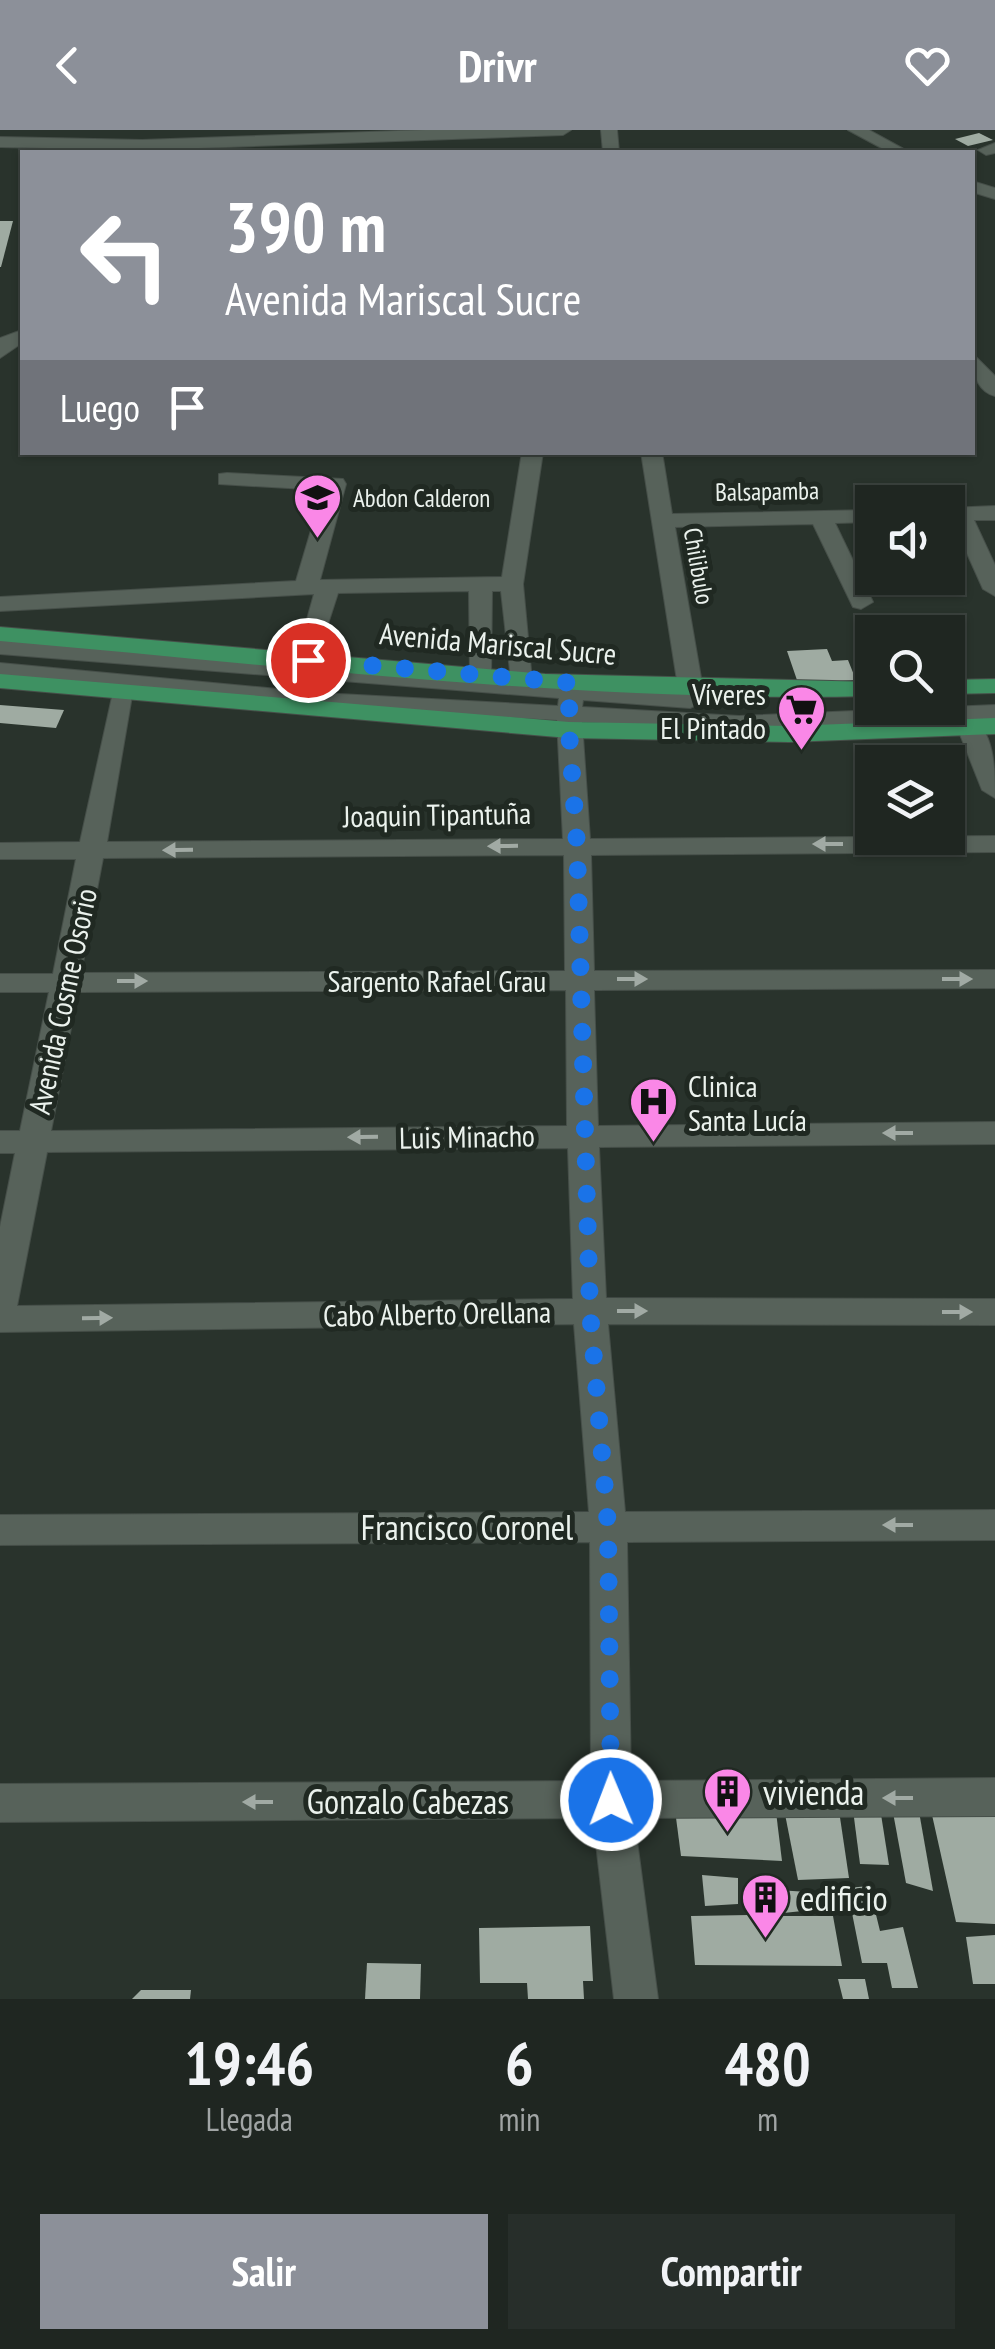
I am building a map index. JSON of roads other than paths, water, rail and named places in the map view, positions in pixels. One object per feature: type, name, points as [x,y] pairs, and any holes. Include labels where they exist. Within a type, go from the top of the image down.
[{"type":"main road","name":"Avenida Mariscal Sucre","points":[[0,634],[522,678],[570,705]]},
{"type":"main road","name":"Avenida Mariscal Sucre","points":[[0,681],[122,693],[570,705],[789,734],[983,726]]},
{"type":"main road","points":[[965,687],[995,686]]},
{"type":"main road","points":[[693,695],[855,690]]},
{"type":"street","points":[[0,142],[563,130]]},
{"type":"street","points":[[856,130],[897,150]]},
{"type":"street","points":[[0,352],[6,342],[20,337]]},
{"type":"street","points":[[975,363],[989,388]]},
{"type":"street","points":[[522,678],[512,584],[532,455]]},
{"type":"street","name":"Chilibulo","points":[[652,455],[693,695]]},
{"type":"street","points":[[227,479],[336,484],[308,660]]},
{"type":"street","points":[[965,514],[995,513]]},
{"type":"street","name":"Balsapamba","points":[[664,521],[855,517]]},
{"type":"street","points":[[821,518],[861,602]]},
{"type":"street","points":[[965,534],[995,589]]},
{"type":"street","points":[[480,584],[481,674]]},
{"type":"street","points":[[0,604],[317,587],[512,584]]},
{"type":"street","points":[[0,647],[739,723],[995,712]]},
{"type":"street","points":[[0,670],[322,700],[570,705],[693,695],[855,700]]},
{"type":"street","name":"Avenida Cosme Osorio","points":[[0,1308],[64,981],[94,851],[122,693]]},
{"type":"street","points":[[965,698],[995,697]]},
{"type":"street","points":[[570,705],[590,1311],[608,1526],[611,1800],[636,1999]]},
{"type":"street","points":[[983,726],[995,790]]},
{"type":"street","name":"Joaquin Tipantuña","points":[[0,851],[995,844]]},
{"type":"street","name":"Sargento Rafael Grau","points":[[0,983],[995,980]]},
{"type":"street","name":"Luis Minacho","points":[[0,1142],[995,1133]]},
{"type":"street","name":"Cabo Alberto Orellana","points":[[0,1319],[590,1311],[995,1312]]},
{"type":"street","name":"Francisco Coronel","points":[[0,1530],[995,1525]]},
{"type":"street","name":"Gonzalo Cabezas","points":[[0,1803],[995,1797]]},
{"type":"place","name":"Abdon Calderon","points":[[318,540]]},
{"type":"place","name":"Víveres El Pintado","points":[[801,752]]},
{"type":"place","name":"Clinica Santa Lucía","points":[[653,1144]]},
{"type":"place","name":"vivienda","points":[[728,1834]]},
{"type":"place","name":"edificio","points":[[765,1940]]}]
